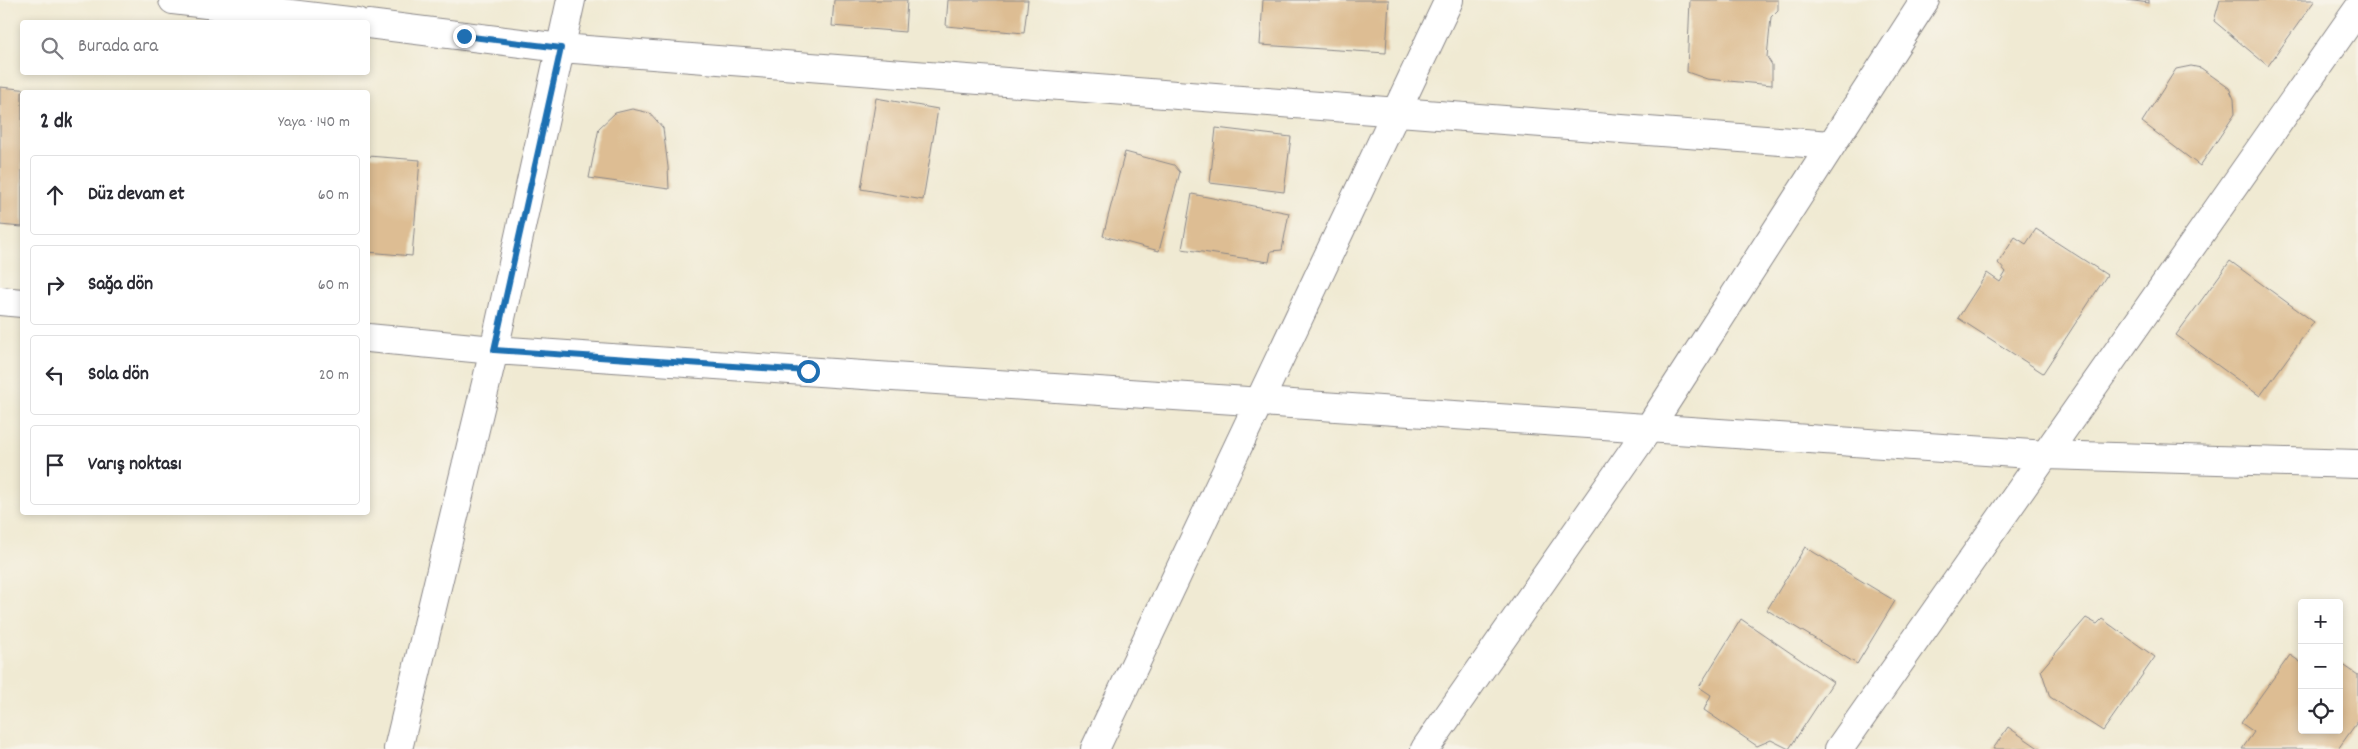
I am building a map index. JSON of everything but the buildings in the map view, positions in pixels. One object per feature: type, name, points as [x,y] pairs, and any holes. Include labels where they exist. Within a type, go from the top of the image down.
[{"type":"street","points":[[173,0],[340,20]]},
{"type":"street","points":[[398,749],[494,350],[571,0]]},
{"type":"street","points":[[1095,749],[1449,0]]},
{"type":"street","points":[[1425,749],[1649,428],[1925,0]]},
{"type":"street","points":[[1839,749],[2358,9]]},
{"type":"street","points":[[370,24],[561,48],[1831,145]]},
{"type":"street","points":[[0,301],[20,303]]},
{"type":"street","points":[[370,338],[494,350],[2046,455],[2358,464]]},
{"type":"route","points":[[464,36],[561,48],[494,350],[808,371]]}]
